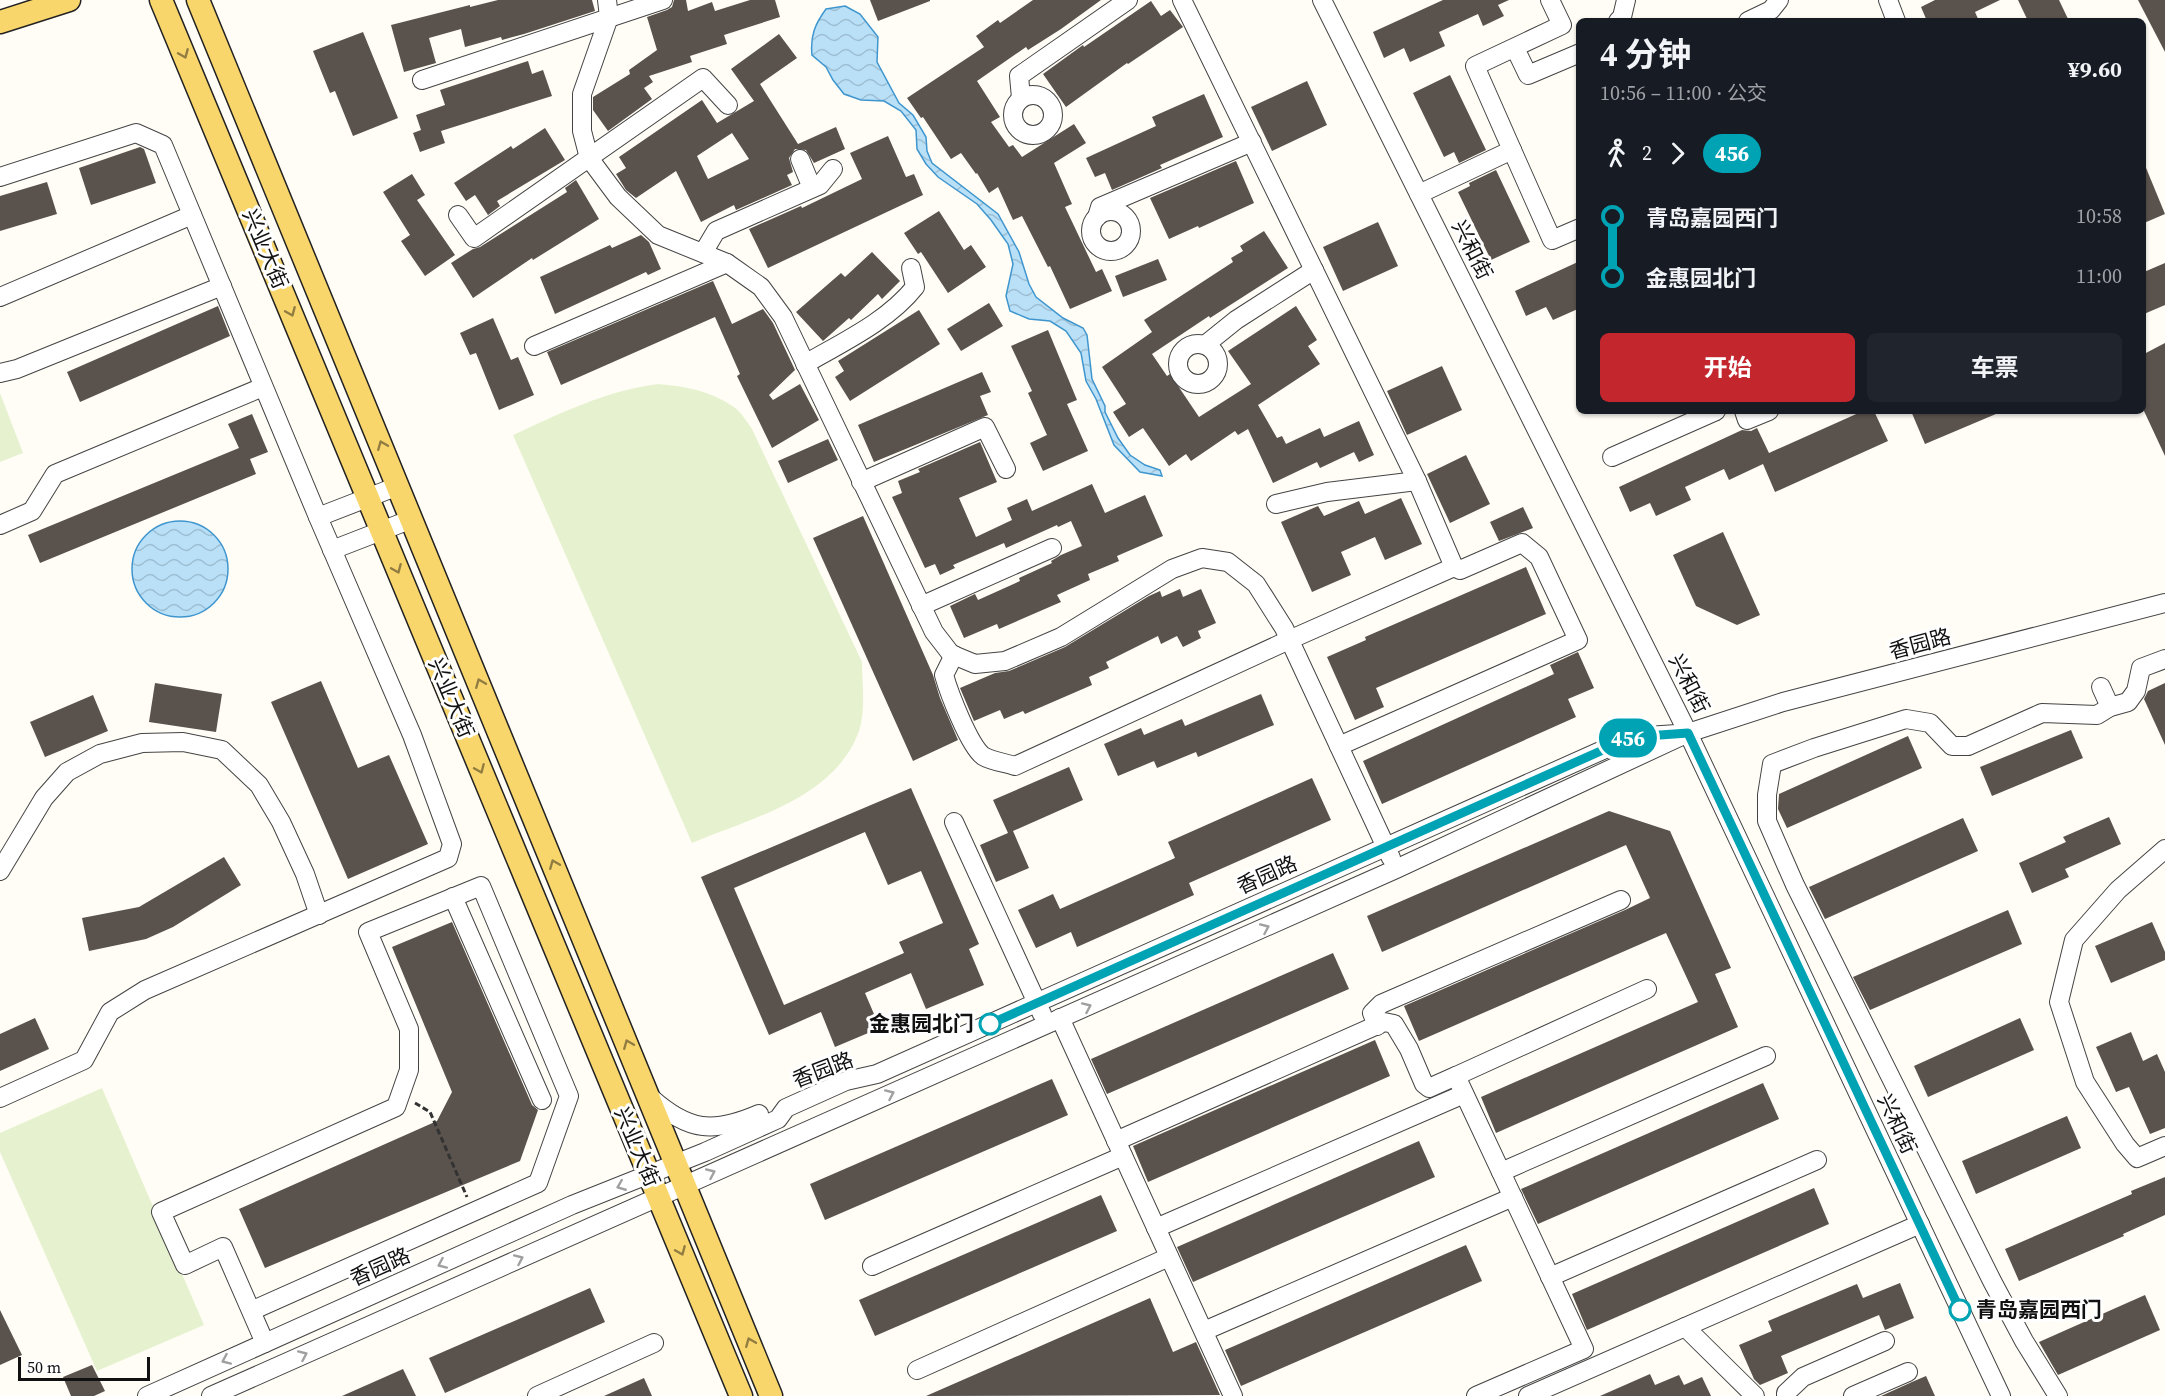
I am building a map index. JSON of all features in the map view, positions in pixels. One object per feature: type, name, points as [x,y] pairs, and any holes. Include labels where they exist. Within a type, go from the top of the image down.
[{"type":"main road","points":[[0,22],[69,0]]},
{"type":"main road","name":"兴业大街","points":[[161,0],[741,1396]]},
{"type":"main road","name":"兴业大街","points":[[198,0],[651,1098],[771,1396]]},
{"type":"street","points":[[422,80],[608,9],[663,0]]},
{"type":"street","points":[[1021,98],[1019,76],[1128,0]]},
{"type":"street","points":[[1182,0],[1417,481],[1454,567],[1460,570],[1522,543],[1539,557],[1578,640],[1339,746]]},
{"type":"street","name":"兴和街","points":[[1322,0],[1688,733],[2001,1396]]},
{"type":"street","points":[[1550,0],[1562,25],[1475,66],[1552,240],[1576,230]]},
{"type":"street","points":[[1621,18],[1626,0]]},
{"type":"street","points":[[1758,18],[1771,10],[1779,0]]},
{"type":"street","points":[[1888,0],[1895,18]]},
{"type":"street","points":[[608,9],[582,94],[582,131],[589,158],[618,197],[658,235],[727,263],[761,287],[783,317],[934,632],[954,655],[975,664],[1005,661],[1061,637],[1172,569],[1202,558],[1228,562],[1256,584],[1289,640],[1396,869]]},
{"type":"street","points":[[1515,48],[1528,75],[1576,55]]},
{"type":"street","points":[[458,216],[474,238],[704,78],[728,105]]},
{"type":"street","points":[[0,177],[136,133],[163,145],[263,387],[412,735],[452,844],[448,858],[145,990],[110,1012],[84,1060],[0,1098]]},
{"type":"street","points":[[1097,217],[1100,207],[1252,142]]},
{"type":"street","points":[[1419,194],[1512,150]]},
{"type":"street","points":[[800,159],[812,188]]},
{"type":"street","points":[[703,252],[716,231],[820,185],[833,169]]},
{"type":"street","points":[[0,297],[192,214]]},
{"type":"street","points":[[534,346],[727,263]]},
{"type":"street","points":[[805,364],[864,329],[905,300],[915,287],[911,268]]},
{"type":"street","points":[[1205,345],[1236,320],[1314,270]]},
{"type":"street","points":[[0,373],[17,369],[222,286]]},
{"type":"street","points":[[0,525],[32,511],[55,474],[263,387]]},
{"type":"street","points":[[1612,457],[1709,414]]},
{"type":"street","points":[[1745,414],[1747,420],[1762,414]]},
{"type":"street","points":[[861,482],[985,427],[1006,469]]},
{"type":"street","points":[[1276,504],[1327,492],[1417,481]]},
{"type":"street","points":[[318,517],[398,486]]},
{"type":"street","points":[[332,550],[412,519]]},
{"type":"street","points":[[921,606],[1052,548]]},
{"type":"street","points":[[954,655],[944,675],[950,694],[971,739],[984,756],[1015,766],[1454,567]]},
{"type":"street","name":"香园路","points":[[211,1396],[1396,869],[1688,733],[1783,702],[2165,603]]},
{"type":"street","points":[[2058,1396],[2024,1341],[1992,1281],[1795,885],[1767,821],[1767,795],[1772,764],[1906,719],[1930,723],[1952,746],[1968,746],[2042,713],[2097,716],[2110,707],[2128,702],[2136,691],[2141,668],[2165,659]]},
{"type":"street","points":[[2101,687],[2110,707]]},
{"type":"street","name":"香园路","points":[[147,1396],[561,1210],[778,1119],[786,1108],[846,1081],[878,1074],[1632,737],[1688,733]]},
{"type":"street","points":[[0,871],[44,798],[67,772],[100,754],[142,743],[183,742],[222,750],[259,785],[281,822],[319,915]]},
{"type":"street","points":[[954,822],[1037,1003],[1054,1021],[1120,1148],[1233,1396]]},
{"type":"street","points":[[2165,849],[2118,890],[2074,940],[2059,1002],[2085,1082],[2125,1144],[2137,1158],[2165,1146]]},
{"type":"street","points":[[251,1311],[538,1183],[569,1096],[481,886],[368,932],[409,1029],[409,1070],[396,1107],[161,1212],[185,1265],[223,1247],[251,1311],[265,1343]]},
{"type":"street","points":[[453,897],[543,1100]]},
{"type":"street","points":[[1377,1026],[1372,1013],[1381,1004],[1621,900]]},
{"type":"street","points":[[872,1266],[1384,1022],[1394,1024],[1409,1049],[1424,1084],[1429,1088],[1647,989]]},
{"type":"street","points":[[1501,1172],[1766,1056]]},
{"type":"street","points":[[1456,1076],[1584,1349],[1476,1396]]},
{"type":"street","points":[[1156,1228],[1464,1094]]},
{"type":"street","points":[[651,1098],[684,1122],[703,1127],[737,1124],[772,1108],[786,1108]]},
{"type":"street","points":[[1550,1277],[1817,1160]]},
{"type":"street","points":[[1204,1331],[1513,1197]]},
{"type":"street","points":[[1528,1396],[1920,1224]]},
{"type":"street","points":[[917,1370],[1169,1257]]},
{"type":"street","points":[[1685,1328],[1755,1396]]},
{"type":"street","points":[[1786,1396],[1786,1392],[1803,1377],[1885,1341]]},
{"type":"street","points":[[537,1396],[654,1343]]},
{"type":"street","points":[[1853,1396],[1908,1372]]},
{"type":"path","points":[[400,1094],[430,1112],[473,1212]]},
{"type":"green space","points":[[658,384],[707,393],[725,401],[744,417],[752,429],[862,662],[863,706],[859,731],[847,754],[831,773],[789,803],[692,843],[513,435],[601,397]]},
{"type":"green space","points":[[0,393],[23,453],[0,462]]},
{"type":"green space","points":[[102,1088],[204,1325],[97,1371],[0,1152],[0,1133]]},
{"type":"water","points":[[845,6],[860,14],[878,37],[877,62],[899,103],[913,115],[926,137],[927,151],[932,163],[998,214],[1019,252],[1029,284],[1036,297],[1063,318],[1083,328],[1087,335],[1092,379],[1118,438],[1130,455],[1145,465],[1160,470],[1162,476],[1140,472],[1114,445],[1096,399],[1086,381],[1081,353],[1066,331],[1050,321],[1029,319],[1010,311],[1006,296],[1013,264],[1008,244],[977,204],[938,177],[926,164],[917,149],[916,130],[901,111],[884,101],[861,100],[844,94],[826,67],[812,55],[816,25],[826,9]]},
{"type":"water","points":[[180,521],[198,524],[214,535],[225,551],[228,569],[225,587],[214,603],[198,614],[180,617],[162,614],[146,603],[135,587],[132,569],[135,551],[146,535],[162,524]]},
{"type":"building","points":[[498,0],[592,0],[595,11],[524,34],[502,40],[501,37],[465,47],[461,29],[429,38],[436,63],[404,72],[391,25]]},
{"type":"building","points":[[674,0],[686,0],[688,11],[712,2],[715,11],[750,0],[775,0],[780,17],[724,35],[727,44],[690,56],[692,62],[649,76],[653,82],[644,88],[652,99],[608,131],[593,110],[593,97],[630,74],[629,70],[657,50],[647,17],[672,7]]},
{"type":"building","points":[[870,0],[930,0],[930,1],[878,21]]},
{"type":"building","points":[[1033,0],[1101,0],[1061,29],[1028,50],[1026,47],[977,81],[1000,117],[991,122],[1009,147],[1013,145],[1022,157],[1074,124],[1086,143],[1054,163],[1072,204],[1065,207],[1096,272],[1102,269],[1112,291],[1070,309],[1050,266],[1048,267],[1022,216],[1013,220],[998,187],[989,193],[961,153],[951,159],[923,117],[921,118],[907,98],[984,47],[976,36],[998,20],[1000,23]]},
{"type":"building","points":[[1443,0],[1509,0],[1498,5],[1504,16],[1483,26],[1478,14],[1439,32],[1445,46],[1410,62],[1404,48],[1384,58],[1373,32]]},
{"type":"building","points":[[1935,0],[2000,0],[1975,12],[1978,18],[1926,18],[1921,7]]},
{"type":"building","points":[[2018,0],[2059,0],[2068,18],[2027,18]]},
{"type":"building","points":[[2138,0],[2165,0],[2165,52]]},
{"type":"building","points":[[1151,1],[1161,16],[1170,10],[1183,27],[1127,63],[1066,107],[1043,74]]},
{"type":"building","points":[[363,32],[398,118],[353,136],[335,91],[330,93],[313,51]]},
{"type":"building","points":[[779,34],[797,58],[760,84],[798,144],[836,127],[845,149],[814,163],[806,150],[795,149],[789,158],[793,172],[787,175],[792,185],[736,210],[734,205],[701,222],[676,171],[636,198],[626,190],[616,174],[626,168],[619,157],[702,100],[717,123],[754,101],[731,69]],"holes":[[[732,133],[749,159],[708,179],[697,156]]]},
{"type":"building","points":[[528,61],[532,74],[543,70],[552,96],[441,131],[445,143],[420,152],[413,133],[421,130],[416,115],[445,105],[440,90]]},
{"type":"building","points":[[1450,75],[1486,150],[1459,163],[1454,152],[1444,157],[1413,93]]},
{"type":"building","points":[[1307,81],[1327,125],[1272,151],[1251,107]]},
{"type":"building","points":[[1204,94],[1223,137],[1160,165],[1162,168],[1112,190],[1105,173],[1095,177],[1086,158],[1156,126],[1152,117]]},
{"type":"building","points":[[545,128],[565,160],[497,201],[500,206],[488,215],[475,195],[466,201],[454,183],[511,146],[513,149]]},
{"type":"building","points":[[888,136],[906,177],[914,174],[923,195],[768,268],[749,229],[801,206],[802,208],[862,179],[850,153]]},
{"type":"building","points":[[140,147],[144,149],[156,183],[91,205],[79,168]]},
{"type":"building","points":[[1236,161],[1254,203],[1169,239],[1150,198]]},
{"type":"building","points":[[2146,168],[2165,214],[2146,222]]},
{"type":"building","points":[[1496,170],[1530,242],[1491,260],[1458,192],[1470,186],[1469,183]]},
{"type":"building","points":[[412,174],[425,195],[417,200],[455,255],[425,276],[401,241],[410,235],[383,192]]},
{"type":"building","points":[[576,180],[599,219],[533,260],[532,258],[473,298],[451,263],[567,192],[565,188]]},
{"type":"building","points":[[47,182],[57,214],[0,231],[0,196]]},
{"type":"building","points":[[939,211],[964,250],[971,245],[986,267],[948,293],[921,252],[918,254],[904,233]]},
{"type":"building","points":[[1378,222],[1398,266],[1343,291],[1323,247]]},
{"type":"building","points":[[1264,231],[1288,268],[1152,354],[1167,376],[1170,374],[1199,417],[1251,384],[1228,351],[1296,306],[1317,340],[1308,346],[1320,364],[1258,405],[1277,438],[1282,436],[1286,444],[1320,428],[1324,437],[1359,421],[1374,455],[1359,462],[1354,452],[1320,468],[1317,462],[1273,483],[1248,429],[1238,435],[1235,431],[1191,461],[1186,454],[1169,466],[1143,428],[1129,437],[1113,412],[1126,404],[1102,367],[1152,332],[1144,320],[1233,262],[1231,258],[1243,251],[1240,246]]},
{"type":"building","points":[[641,235],[649,242],[661,269],[648,275],[646,272],[555,314],[540,277],[610,245],[612,248]]},
{"type":"building","points":[[872,252],[900,281],[882,299],[878,294],[851,320],[849,318],[823,341],[796,312],[841,273],[845,277]]},
{"type":"building","points":[[1158,259],[1167,280],[1123,297],[1115,276]]},
{"type":"building","points":[[1576,263],[1576,310],[1553,320],[1546,307],[1526,316],[1515,291]]},
{"type":"building","points":[[2165,263],[2165,305],[2146,313],[2146,271]]},
{"type":"building","points":[[713,281],[732,324],[763,309],[773,323],[795,370],[769,395],[773,400],[800,384],[819,420],[772,448],[737,376],[740,374],[715,317],[561,385],[547,352]]},
{"type":"building","points":[[989,303],[1003,326],[961,351],[947,329]]},
{"type":"building","points":[[218,306],[230,336],[80,402],[67,372]]},
{"type":"building","points":[[919,310],[940,344],[850,401],[835,377],[844,371],[838,361]]},
{"type":"building","points":[[493,318],[511,360],[518,357],[534,395],[499,410],[476,353],[470,355],[460,333]]},
{"type":"building","points":[[1048,330],[1077,400],[1067,404],[1088,451],[1043,471],[1030,443],[1047,435],[1028,393],[1032,391],[1011,346]]},
{"type":"building","points":[[2165,343],[2165,456],[2145,414],[2146,353]]},
{"type":"building","points":[[1442,366],[1462,410],[1407,435],[1387,391]]},
{"type":"building","points":[[982,372],[991,392],[980,396],[988,415],[874,462],[858,425]]},
{"type":"building","points":[[252,414],[268,452],[250,459],[256,474],[40,563],[28,535],[239,448],[228,424]]},
{"type":"building","points":[[1856,414],[1875,414],[1888,441],[1775,492],[1763,464],[1729,480],[1724,469],[1685,487],[1691,500],[1656,516],[1650,503],[1630,512],[1619,487],[1742,430],[1751,431],[1757,428],[1769,453]]},
{"type":"building","points":[[1912,414],[1996,414],[1925,444]]},
{"type":"building","points":[[828,439],[838,460],[788,483],[778,461]]},
{"type":"building","points":[[980,442],[997,482],[959,498],[976,537],[1012,520],[1007,508],[1027,499],[1032,511],[1092,484],[1105,513],[1145,495],[1163,536],[1117,556],[1119,561],[1088,574],[1090,580],[1057,595],[1061,602],[999,629],[997,624],[964,638],[950,606],[975,594],[978,600],[1020,581],[1019,578],[1082,546],[1071,521],[1006,548],[1004,543],[953,565],[955,568],[940,575],[935,564],[925,568],[892,497],[902,493],[898,481],[920,472],[918,469]]},
{"type":"building","points":[[1466,455],[1490,504],[1450,523],[1427,474]]},
{"type":"building","points":[[1401,498],[1422,544],[1385,560],[1375,537],[1341,552],[1351,575],[1312,592],[1281,522],[1318,506],[1324,516],[1359,501],[1365,514]]},
{"type":"building","points":[[1523,507],[1533,528],[1499,541],[1490,522]]},
{"type":"building","points":[[863,516],[933,675],[958,740],[913,761],[813,538]]},
{"type":"building","points":[[1723,532],[1760,615],[1737,625],[1696,606],[1673,555]]},
{"type":"building","points":[[1526,567],[1546,614],[1376,688],[1384,707],[1355,720],[1327,657],[1366,640],[1365,637]]},
{"type":"building","points":[[1180,589],[1183,597],[1201,589],[1216,623],[1198,631],[1201,638],[1183,647],[1177,636],[1161,644],[1158,636],[1106,662],[1109,668],[1089,677],[1092,685],[1025,714],[1023,711],[1004,719],[1000,710],[974,721],[960,688],[995,673],[1009,671],[1065,647],[1160,591],[1162,597]]},
{"type":"building","points":[[1578,652],[1594,688],[1568,699],[1576,717],[1382,804],[1363,761],[1554,674],[1550,665]]},
{"type":"building","points":[[321,681],[358,768],[389,755],[428,844],[348,879],[271,702]]},
{"type":"building","points":[[155,683],[222,694],[216,732],[149,722]]},
{"type":"building","points":[[2165,683],[2165,745],[2144,699],[2148,691]]},
{"type":"building","points":[[1261,694],[1274,725],[1198,757],[1196,752],[1157,768],[1154,761],[1118,776],[1104,744],[1141,728],[1144,735],[1182,719],[1185,726]]},
{"type":"building","points":[[93,695],[108,731],[45,757],[30,722]]},
{"type":"building","points":[[2071,730],[2083,758],[1992,796],[1980,767]]},
{"type":"building","points":[[1908,736],[1922,768],[1787,828],[1778,809],[1779,794]]},
{"type":"building","points":[[1069,767],[1083,800],[1013,831],[1029,868],[996,882],[980,845],[1008,833],[993,800]]},
{"type":"building","points":[[1312,778],[1331,820],[1189,883],[1194,895],[1077,947],[1071,932],[1036,948],[1018,910],[1053,894],[1060,909],[1175,858],[1168,842]]},
{"type":"building","points":[[911,788],[979,944],[969,949],[984,985],[926,1009],[911,973],[865,993],[880,1028],[835,1047],[821,1012],[769,1035],[701,877]],"holes":[[[865,832],[888,885],[921,871],[943,923],[899,942],[904,953],[784,1005],[734,888]]]},
{"type":"building","points":[[1609,811],[1670,831],[1731,968],[1715,974],[1738,1027],[1496,1133],[1481,1097],[1698,1002],[1666,933],[1419,1041],[1404,1006],[1650,898],[1626,845],[1382,952],[1367,916]]},
{"type":"building","points":[[2109,817],[2121,844],[2065,869],[2069,877],[2032,893],[2019,863],[2066,842],[2063,837]]},
{"type":"building","points":[[1963,818],[1978,851],[1825,919],[1809,887]]},
{"type":"building","points":[[224,857],[241,885],[173,927],[146,939],[89,951],[82,918],[139,907]]},
{"type":"building","points":[[2008,910],[2022,944],[1870,1010],[1853,977]]},
{"type":"building","points":[[452,922],[532,1105],[538,1110],[520,1161],[265,1268],[239,1209],[437,1121],[452,1092],[392,947]]},
{"type":"building","points":[[2152,922],[2165,952],[2165,960],[2111,983],[2095,946]]},
{"type":"building","points":[[1333,953],[1349,989],[1107,1094],[1091,1059]]},
{"type":"building","points":[[35,1018],[49,1049],[0,1071],[0,1034]]},
{"type":"building","points":[[2020,1018],[2034,1050],[1928,1097],[1914,1066]]},
{"type":"building","points":[[2131,1032],[2143,1061],[2157,1054],[2165,1072],[2165,1128],[2150,1134],[2129,1087],[2116,1092],[2096,1047]]},
{"type":"building","points":[[1375,1040],[1390,1076],[1148,1182],[1133,1146]]},
{"type":"building","points":[[1052,1079],[1068,1115],[825,1220],[810,1184]]},
{"type":"building","points":[[1763,1083],[1779,1119],[1538,1224],[1521,1189]]},
{"type":"building","points":[[2067,1116],[2081,1148],[1976,1194],[1962,1161]]},
{"type":"building","points":[[1419,1141],[1435,1177],[1193,1282],[1177,1247]]},
{"type":"building","points":[[2165,1177],[2165,1215],[2123,1234],[2124,1236],[2019,1281],[2005,1249],[2132,1194],[2131,1191]]},
{"type":"building","points":[[1814,1188],[1829,1224],[1587,1330],[1572,1294]]},
{"type":"building","points":[[1101,1195],[1117,1231],[875,1336],[859,1300]]},
{"type":"building","points":[[1466,1245],[1482,1281],[1241,1386],[1225,1350]]},
{"type":"building","points":[[1900,1283],[1914,1318],[1885,1330],[1879,1315],[1781,1356],[1788,1373],[1760,1385],[1754,1379],[1739,1345],[1772,1331],[1768,1321],[1857,1284],[1863,1298]]},
{"type":"building","points":[[590,1288],[605,1322],[445,1393],[429,1358]]},
{"type":"building","points":[[2145,1295],[2160,1330],[2058,1375],[2039,1342]]},
{"type":"building","points":[[1150,1298],[1173,1352],[1196,1342],[1220,1395],[926,1396]]},
{"type":"building","points":[[0,1310],[22,1355],[0,1365]]},
{"type":"building","points":[[92,1365],[105,1391],[94,1396],[71,1396],[63,1377]]},
{"type":"building","points":[[403,1369],[416,1396],[342,1396]]},
{"type":"building","points":[[1650,1374],[1655,1385],[1679,1375],[1684,1385],[1702,1377],[1711,1396],[1600,1396]]},
{"type":"building","points":[[1926,1376],[1935,1396],[1881,1396],[1912,1382]]},
{"type":"building","points":[[644,1378],[652,1396],[604,1396]]},
{"type":"bus line","name":"456","points":[[990,1024],[1632,737],[1688,733],[1960,1310]]},
{"type":"place","name":"金惠园北门","points":[[990,1024]]},
{"type":"place","name":"青岛嘉园西门","points":[[1960,1310]]}]
